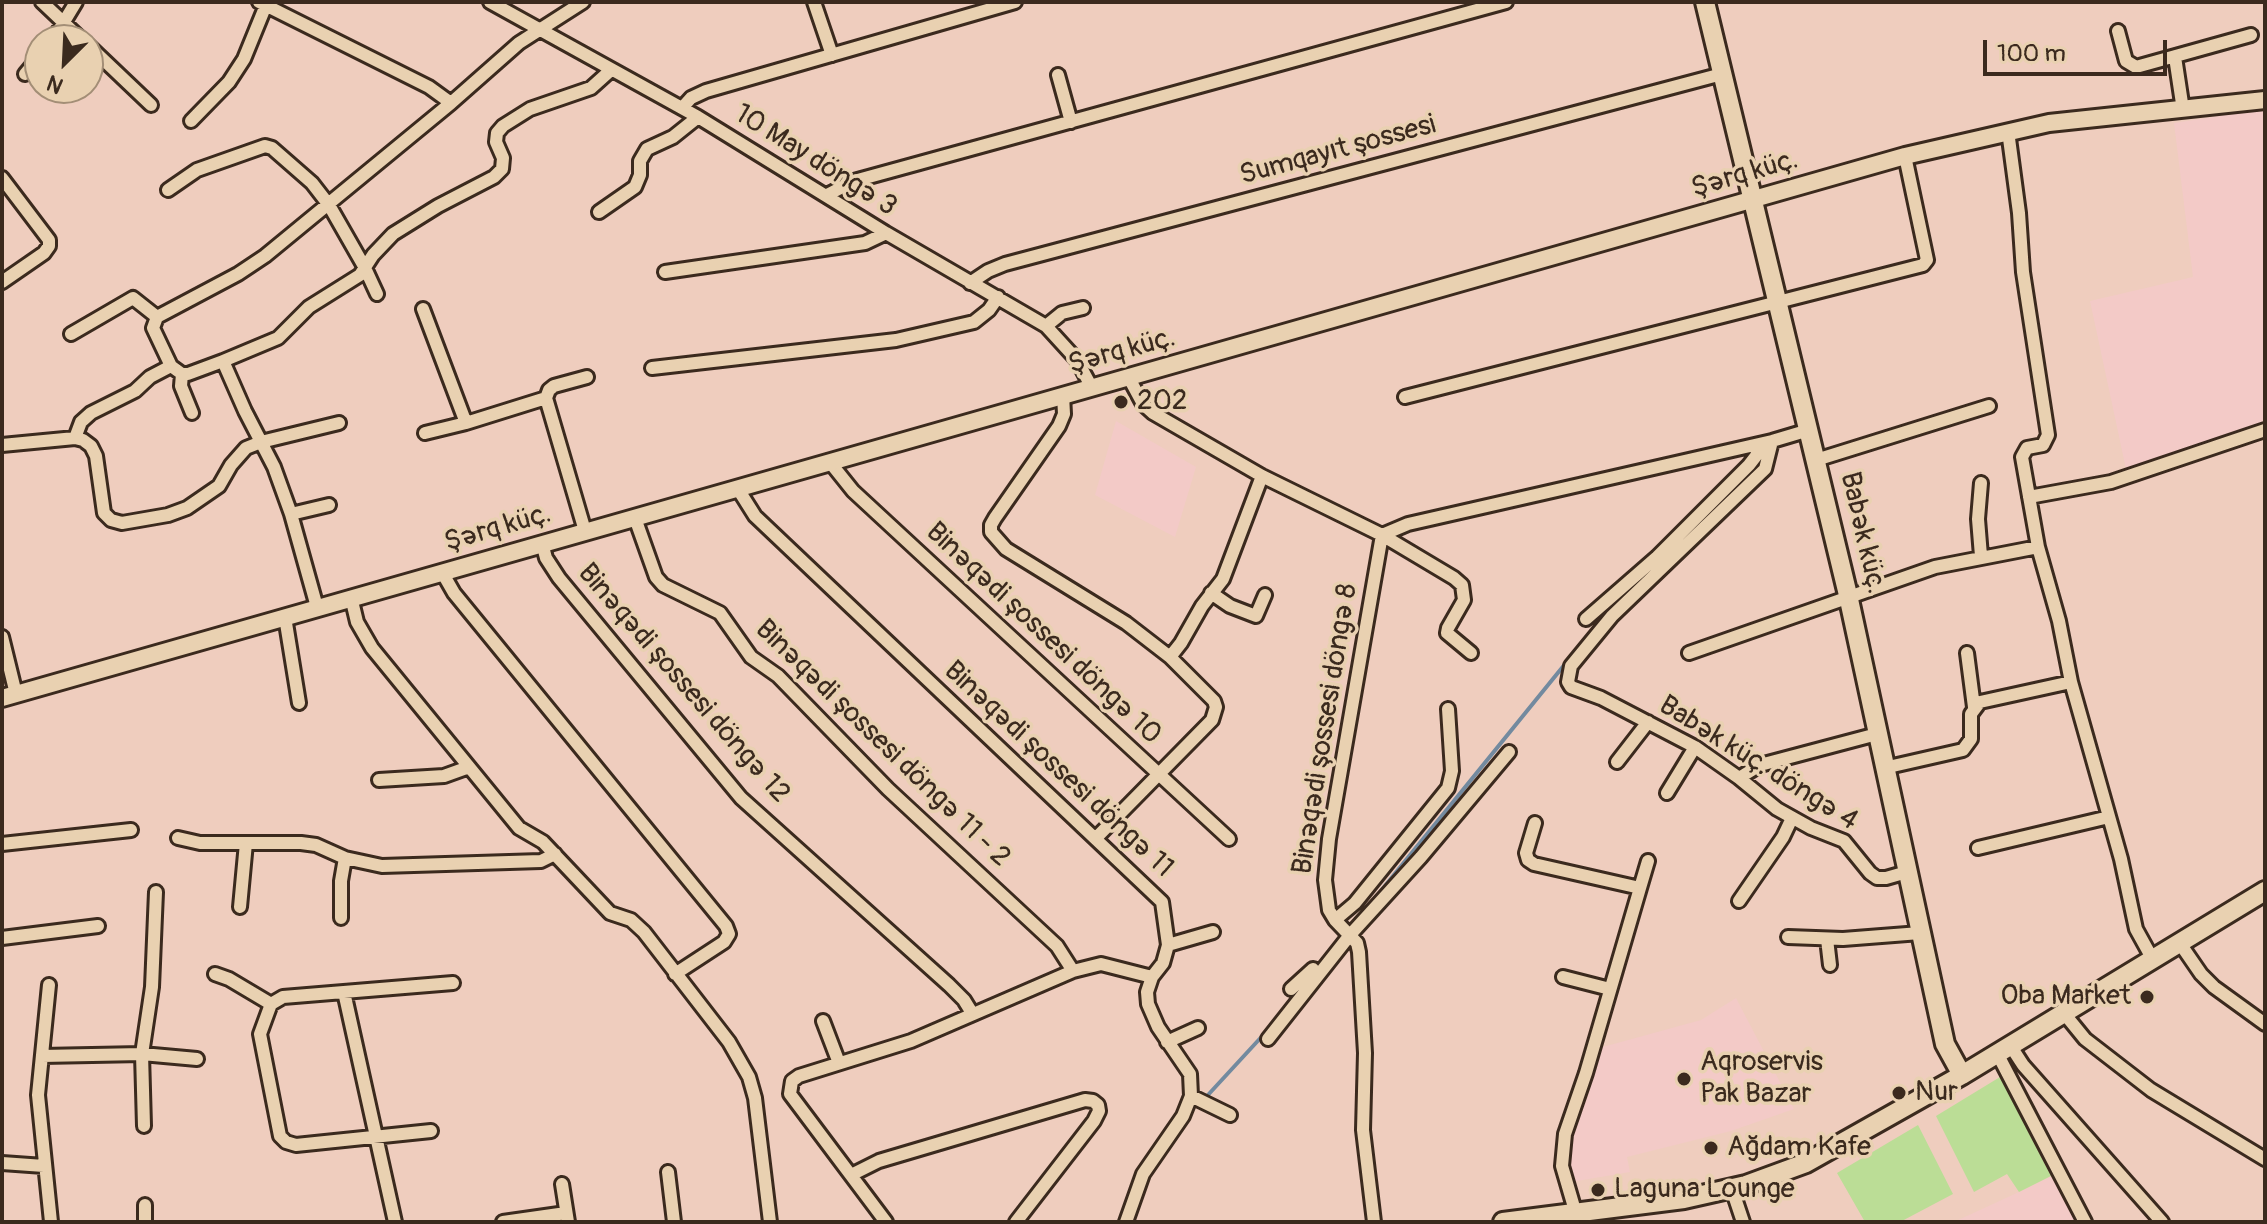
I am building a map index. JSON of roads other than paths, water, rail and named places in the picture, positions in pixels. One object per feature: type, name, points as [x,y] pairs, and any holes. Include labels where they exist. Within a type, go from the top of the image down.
[{"type":"main road","name":"Babək küç.","points":[[1705,2],[1848,595],[1945,1044],[1962,1075]]},
{"type":"main road","points":[[1503,1222],[1684,1199],[1772,1177],[1819,1157],[1962,1075],[2265,891]]},
{"type":"street","points":[[42,2],[64,23],[76,2]]},
{"type":"street","name":"10 May döngə 3","points":[[490,2],[698,117],[886,233],[1046,326],[1077,360],[1092,388]]},
{"type":"street","points":[[192,413],[176,370],[153,328],[157,317],[265,256],[537,30],[583,2]]},
{"type":"street","points":[[814,2],[832,55]]},
{"type":"street","points":[[682,108],[691,98],[706,91],[1015,2]]},
{"type":"street","points":[[827,195],[854,181],[1506,2]]},
{"type":"street","points":[[191,121],[229,82],[244,59],[262,4],[429,87],[451,103]]},
{"type":"street","points":[[2118,31],[2129,65],[2136,67],[2251,35]]},
{"type":"street","points":[[2175,57],[2183,110]]},
{"type":"street","points":[[104,60],[151,105]]},
{"type":"street","points":[[75,438],[81,422],[91,413],[135,391],[150,377],[176,370],[194,373],[278,338],[309,307],[353,280],[393,234],[494,177],[502,169],[503,158],[496,142],[497,133],[503,126],[530,109],[591,88],[611,70]]},
{"type":"street","name":"Sumqayıt şossesi","points":[[970,283],[1005,264],[1722,74]]},
{"type":"street","points":[[1058,75],[1071,122]]},
{"type":"street","name":"Şərq küç.","points":[[9,696],[1905,156],[2049,123],[2265,100]]},
{"type":"street","points":[[599,212],[635,187],[640,175],[640,161],[647,149],[673,137],[698,117]]},
{"type":"street","points":[[2008,131],[2023,272],[2048,435],[2043,445],[2027,448],[2022,457],[2038,547],[2059,621],[2071,682],[2121,859],[2136,929],[2152,958]]},
{"type":"street","points":[[168,190],[197,170],[265,146],[272,148],[302,174],[329,205],[377,294]]},
{"type":"street","points":[[1405,397],[1926,263],[1905,156]]},
{"type":"street","points":[[2,178],[49,240],[44,253],[2,282]]},
{"type":"street","points":[[665,272],[865,243],[886,233]]},
{"type":"street","points":[[652,368],[896,340],[974,322],[989,310],[998,297]]},
{"type":"street","points":[[71,334],[133,298],[157,317]]},
{"type":"street","points":[[1046,326],[1062,313],[1083,308]]},
{"type":"street","points":[[423,309],[466,423]]},
{"type":"street","points":[[223,361],[274,467],[291,514],[317,607]]},
{"type":"street","points":[[585,531],[546,398],[554,386],[587,377]]},
{"type":"street","points":[[1129,378],[1143,404],[1153,413],[1262,476],[1382,535],[1454,578],[1462,585],[1464,600],[1447,633],[1471,653]]},
{"type":"street","points":[[1063,395],[1064,414],[1059,426],[995,518],[991,532],[1006,549],[1126,623],[1170,657],[1214,701],[1216,707],[1212,720],[1096,838]]},
{"type":"street","points":[[425,433],[546,398]]},
{"type":"street","points":[[1816,460],[1989,406]]},
{"type":"street","points":[[2,445],[75,438],[91,446],[96,456],[104,513],[111,520],[122,523],[168,515],[187,508],[219,486],[246,448],[339,423]]},
{"type":"street","points":[[1382,535],[1408,524],[1809,430]]},
{"type":"street","points":[[2029,497],[2111,482],[2265,430]]},
{"type":"street","points":[[1586,619],[1657,557],[1749,465],[1766,442]]},
{"type":"street","name":"Babək küç. döngə 4","points":[[1766,442],[1765,469],[1623,604],[1568,674],[1571,687],[1695,747],[1777,809],[1844,841],[1877,878],[1907,872]]},
{"type":"street","name":"Binəqədi şossesi döngə 10","points":[[829,461],[853,491],[1229,839]]},
{"type":"street","points":[[1170,657],[1223,579],[1262,476]]},
{"type":"street","points":[[1981,483],[1978,519],[1981,556]]},
{"type":"street","name":"Binəqədi şossesi döngə 11","points":[[738,489],[755,516],[1162,902],[1168,945]]},
{"type":"street","points":[[291,514],[329,505]]},
{"type":"street","name":"Binəqədi şossesi döngə 11 - 2","points":[[635,518],[656,577],[663,585],[720,613],[751,657],[778,676],[888,789],[1057,946],[1073,971]]},
{"type":"street","name":"Binəqədi şossesi döngə 8","points":[[1335,920],[1325,898],[1329,839],[1382,535]]},
{"type":"street","name":"Binəqədi şossesi döngə 12","points":[[542,543],[546,558],[559,578],[741,798],[949,985],[972,1013]]},
{"type":"street","points":[[1689,653],[1935,567],[2038,547]]},
{"type":"street","points":[[442,572],[454,593],[726,926],[729,934],[724,942],[675,974]]},
{"type":"street","points":[[1211,593],[1230,606],[1256,616],[1265,595]]},
{"type":"street","points":[[351,597],[357,622],[372,648],[519,828],[543,842],[610,913],[631,920],[644,932],[729,1042],[749,1077],[755,1098],[770,1222]]},
{"type":"street","points":[[285,617],[299,703]]},
{"type":"street","points":[[2,637],[9,696]]},
{"type":"street","points":[[1967,653],[1974,707]]},
{"type":"street","points":[[1884,768],[1963,750],[1971,739],[1971,714],[1980,702],[2071,682]]},
{"type":"street","points":[[1374,1222],[1363,1130],[1365,1053],[1359,952],[1357,943],[1335,920],[1355,903],[1448,788],[1452,771],[1448,709]]},
{"type":"street","points":[[1617,762],[1648,722]]},
{"type":"street","points":[[1739,778],[1760,765],[1877,734]]},
{"type":"street","points":[[1667,793],[1695,747]]},
{"type":"street","points":[[1291,989],[1421,857],[1509,752]]},
{"type":"street","points":[[379,780],[444,776],[469,767]]},
{"type":"street","points":[[1978,848],[2109,817]]},
{"type":"street","points":[[1739,901],[1783,837],[1792,818]]},
{"type":"street","points":[[1535,823],[1526,853],[1528,860],[1534,864],[1640,888]]},
{"type":"street","points":[[2,844],[131,830]]},
{"type":"street","points":[[178,838],[200,843],[316,845],[345,858],[382,866],[541,861],[555,854]]},
{"type":"street","points":[[240,907],[246,843]]},
{"type":"street","points":[[341,918],[341,881],[345,858]]},
{"type":"street","points":[[1576,1214],[1562,1166],[1565,1134],[1648,861]]},
{"type":"street","points":[[144,1126],[142,1054],[152,987],[156,892]]},
{"type":"street","points":[[2,938],[98,926]]},
{"type":"street","points":[[1126,1222],[1143,1174],[1183,1116],[1191,1096],[1190,1074],[1167,1042],[1148,1004],[1147,992],[1152,977],[1163,963],[1168,945],[1213,932]]},
{"type":"street","points":[[1268,1039],[1348,932]]},
{"type":"street","points":[[1788,937],[1827,939],[1920,933]]},
{"type":"street","points":[[1827,939],[1830,965]]},
{"type":"street","points":[[2179,942],[2214,987],[2265,1024]]},
{"type":"street","points":[[886,1222],[790,1094],[792,1081],[799,1076],[911,1041],[1073,971],[1101,964],[1152,977]]},
{"type":"street","points":[[215,974],[271,1004]]},
{"type":"street","points":[[1563,977],[1610,989]]},
{"type":"street","points":[[431,1131],[296,1145],[286,1142],[280,1136],[260,1034],[271,1004],[283,997],[453,983]]},
{"type":"street","points":[[49,985],[38,1095],[51,1222]]},
{"type":"street","points":[[344,992],[395,1222]]},
{"type":"street","points":[[2063,1012],[2085,1039],[2151,1090],[2265,1159]]},
{"type":"street","points":[[823,1021],[839,1063]]},
{"type":"street","points":[[1167,1042],[1198,1028]]},
{"type":"street","points":[[2003,1049],[2085,1222]]},
{"type":"street","points":[[2003,1049],[2023,1065],[2162,1222]]},
{"type":"street","points":[[42,1056],[142,1054],[197,1059]]},
{"type":"street","points":[[1191,1096],[1230,1115]]},
{"type":"street","points":[[851,1175],[879,1161],[1085,1100],[1093,1101],[1099,1111],[1094,1121],[1016,1222]]},
{"type":"street","points":[[2,1163],[44,1166]]},
{"type":"street","points":[[668,1172],[674,1222]]},
{"type":"street","points":[[503,1222],[567,1217],[562,1184]]},
{"type":"street","points":[[1732,1189],[1743,1222]]},
{"type":"street","points":[[145,1205],[145,1222]]},
{"type":"waterway","points":[[1722,500],[1762,462]]},
{"type":"waterway","points":[[1363,913],[1604,616],[1638,581]]},
{"type":"waterway","points":[[1207,1096],[1266,1032]]},
{"type":"place","name":"202","points":[[1121,402]]},
{"type":"place","name":"Oba Market","points":[[2147,997]]},
{"type":"place","name":"Aqroservis Pak Bazar","points":[[1684,1079]]},
{"type":"place","name":"Nur","points":[[1899,1093]]},
{"type":"place","name":"Ağdam Kafe","points":[[1711,1148]]},
{"type":"place","name":"Laguna Lounge","points":[[1598,1190]]}]
